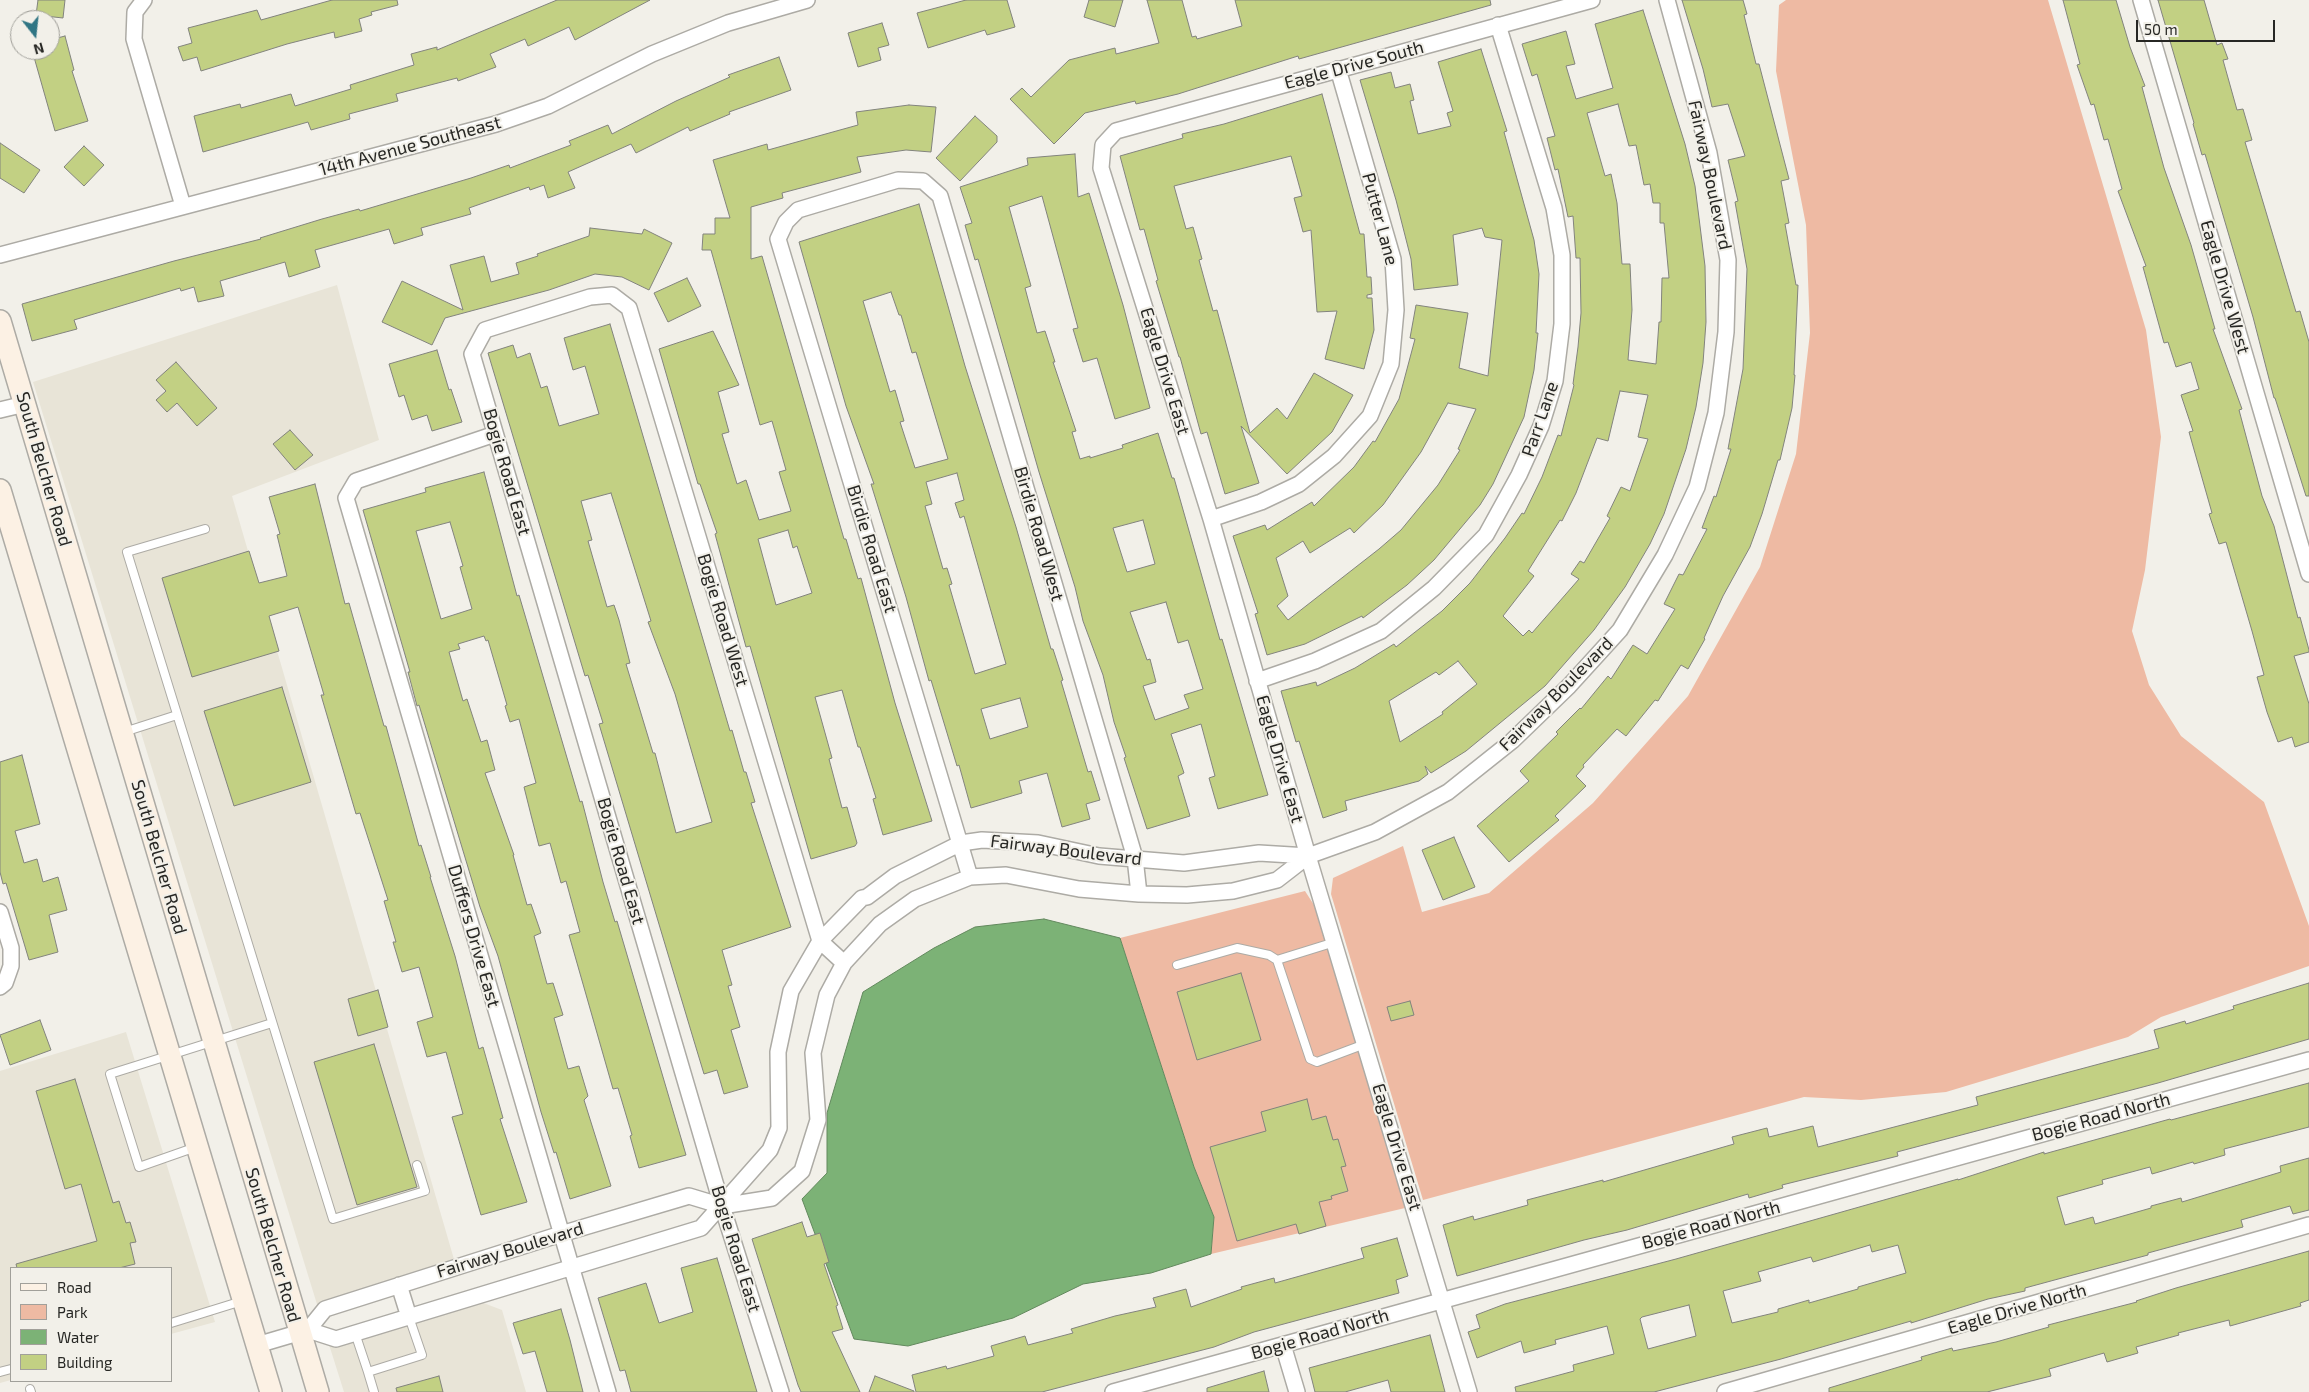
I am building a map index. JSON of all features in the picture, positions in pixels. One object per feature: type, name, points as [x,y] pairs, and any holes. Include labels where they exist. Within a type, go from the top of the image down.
[{"type":"main road","name":"South Belcher Road","points":[[0,321],[213,1042],[303,1331],[318,1392]]},
{"type":"main road","points":[[0,490],[271,1392]]},
{"type":"street","points":[[144,0],[135,12],[134,39],[183,206]]},
{"type":"street","name":"14th Avenue Southeast","points":[[0,255],[496,124],[548,106],[652,54],[728,23],[807,0]]},
{"type":"street","name":"Eagle Drive South","points":[[1116,131],[1592,0]]},
{"type":"street","name":"Fairway Boulevard","points":[[303,1331],[325,1309],[689,1196],[722,1206],[772,1198],[802,1171],[818,1120],[813,1052],[827,995],[844,963],[880,924],[915,899],[970,878],[1006,875],[1079,889],[1139,894],[1187,895],[1233,891],[1278,880],[1308,856],[1375,832],[1448,792],[1519,734],[1569,686],[1620,630],[1666,555],[1697,487],[1716,413],[1726,332],[1728,260],[1709,153],[1667,0]]},
{"type":"street","name":"Eagle Drive West","points":[[2141,0],[2309,574]]},
{"type":"street","name":"Parr Lane","points":[[1257,681],[1316,661],[1381,630],[1434,588],[1486,535],[1520,475],[1541,426],[1555,381],[1562,324],[1562,255],[1554,208],[1498,26]]},
{"type":"street","name":"Putter Lane","points":[[1211,519],[1261,502],[1299,484],[1334,456],[1370,416],[1391,364],[1396,310],[1393,259],[1338,69]]},
{"type":"street","name":"Eagle Drive East","points":[[1116,131],[1103,145],[1101,168],[1211,519],[1308,856],[1469,1392]]},
{"type":"street","name":"Birdie Road East","points":[[923,181],[898,180],[798,210],[786,222],[778,240],[970,878]]},
{"type":"street","name":"Birdie Road West","points":[[923,181],[940,196],[1135,858],[1139,894]]},
{"type":"street","name":"Bogie Road West","points":[[485,330],[590,297],[612,295],[629,308],[820,941]]},
{"type":"street","name":"Bogie Road East","points":[[485,330],[472,354],[722,1206],[781,1392]]},
{"type":"street","points":[[0,410],[25,404]]},
{"type":"street","name":"Duffers Drive East","points":[[496,434],[356,481],[346,498],[608,1392]]},
{"type":"street","name":"Fairway Boulevard","points":[[303,1331],[336,1339],[701,1228],[770,1150],[779,1128],[778,1052],[791,991],[820,941],[862,898],[867,897],[895,876],[961,843],[982,840],[1038,843],[1099,856],[1184,863],[1259,853],[1308,856]]},
{"type":"street","points":[[0,912],[11,948],[11,966],[5,983],[0,987]]},
{"type":"street","points":[[820,941],[844,963]]},
{"type":"street","name":"Bogie Road North","points":[[1112,1392],[2309,1060]]},
{"type":"street","name":"Eagle Drive North","points":[[1725,1392],[2309,1225]]},
{"type":"street","points":[[399,1285],[409,1317]]},
{"type":"street","points":[[257,1345],[303,1331]]},
{"type":"street","points":[[1283,1345],[1297,1392]]},
{"type":"lane","points":[[205,529],[127,552],[333,1219],[425,1191],[417,1165]]},
{"type":"lane","points":[[122,733],[177,715]]},
{"type":"lane","points":[[1277,960],[1334,942]]},
{"type":"lane","points":[[1177,965],[1237,948],[1269,955],[1277,960],[1310,1059],[1317,1062],[1365,1044]]},
{"type":"lane","points":[[197,1147],[139,1167],[110,1074],[272,1023]]},
{"type":"lane","points":[[172,1323],[244,1301]]},
{"type":"lane","points":[[368,1372],[422,1355],[409,1317]]},
{"type":"lane","points":[[355,1333],[374,1392]]},
{"type":"shaded area","points":[[337,285],[379,440],[232,496],[458,1273],[320,1314],[33,382]]},
{"type":"shaded area","points":[[126,1032],[215,1322],[172,1334],[172,1267],[10,1267],[10,1380],[0,1383],[0,1071]]},
{"type":"shaded area","points":[[465,1296],[502,1310],[526,1392],[344,1392],[326,1335]]},
{"type":"green space","points":[[1786,0],[2048,0],[2146,330],[2161,437],[2145,570],[2132,631],[2149,685],[2181,736],[2264,802],[2309,926],[2309,966],[2161,1017],[2128,1037],[1946,1092],[1861,1100],[1804,1097],[1423,1200],[1331,894],[1333,878],[1403,846],[1422,912],[1489,893],[1593,803],[1688,696],[1760,567],[1796,454],[1810,333],[1806,225],[1776,71],[1779,5]]},
{"type":"green space","points":[[1305,891],[1314,905],[1405,1208],[1211,1254],[1214,1217],[1194,1167],[1120,938]]},
{"type":"water","points":[[1044,919],[1120,938],[1194,1167],[1214,1217],[1211,1254],[1151,1273],[1083,1284],[1013,1318],[908,1346],[854,1339],[802,1199],[827,1173],[827,1113],[863,992],[934,948],[975,927]]},
{"type":"building","points":[[38,0],[65,0],[63,18],[60,18],[60,10],[37,10]]},
{"type":"building","points":[[332,0],[397,0],[398,5],[371,12],[372,15],[359,19],[362,31],[335,38],[334,32],[287,44],[201,71],[197,57],[183,61],[178,47],[192,43],[188,28],[257,10],[261,20]]},
{"type":"building","points":[[557,0],[650,0],[575,40],[569,27],[528,46],[525,39],[490,54],[496,67],[458,81],[457,78],[396,94],[398,101],[349,114],[350,119],[311,130],[308,122],[203,152],[194,116],[240,104],[241,108],[291,94],[295,106],[351,89],[350,85],[414,65],[411,54],[437,47],[437,50]]},
{"type":"building","points":[[966,0],[1007,0],[1015,27],[987,35],[985,30],[928,48],[917,13]]},
{"type":"building","points":[[1089,0],[1123,0],[1115,27],[1084,17]]},
{"type":"building","points":[[1147,0],[1182,0],[1192,37],[1196,36],[1197,39],[1242,26],[1235,0],[1490,0],[1491,5],[1299,59],[1298,56],[1178,94],[1136,104],[1135,101],[1085,113],[1054,144],[1010,99],[1022,88],[1031,97],[1069,60],[1115,48],[1116,54],[1159,43]]},
{"type":"building","points":[[1682,0],[1743,0],[1747,14],[1744,15],[1756,64],[1759,64],[1789,179],[1781,181],[1789,223],[1785,224],[1796,285],[1798,285],[1792,408],[1780,460],[1778,460],[1750,547],[1723,596],[1705,639],[1688,669],[1681,665],[1658,701],[1655,700],[1626,736],[1617,729],[1583,765],[1584,767],[1576,776],[1586,786],[1555,816],[1559,820],[1509,862],[1477,826],[1529,781],[1520,771],[1558,734],[1556,732],[1581,709],[1608,676],[1611,679],[1633,645],[1647,654],[1675,609],[1664,604],[1679,574],[1683,575],[1707,529],[1702,528],[1714,496],[1716,497],[1731,449],[1728,449],[1743,369],[1747,269],[1735,202],[1738,201],[1728,160],[1745,156],[1728,104],[1712,107],[1703,69]]},
{"type":"building","points":[[2063,0],[2116,0],[2130,47],[2145,86],[2142,87],[2164,168],[2191,245],[2215,329],[2213,329],[2242,409],[2239,410],[2262,496],[2274,526],[2298,618],[2300,617],[2309,650],[2309,652],[2294,656],[2309,704],[2309,742],[2295,747],[2292,737],[2278,742],[2267,712],[2257,677],[2264,675],[2226,542],[2219,544],[2209,514],[2212,513],[2189,432],[2193,431],[2181,395],[2199,389],[2191,362],[2176,367],[2168,342],[2164,343],[2143,267],[2146,266],[2118,191],[2122,189],[2108,139],[2104,140],[2094,104],[2091,105],[2077,65],[2080,64]]},
{"type":"building","points":[[2158,0],[2204,0],[2217,45],[2222,43],[2228,59],[2223,60],[2237,110],[2243,109],[2252,140],[2245,142],[2296,312],[2300,311],[2309,342],[2309,496],[2306,496],[2274,398],[2253,317],[2205,154],[2202,155]]},
{"type":"building","points":[[1643,10],[1685,144],[1695,186],[1705,266],[1706,322],[1703,363],[1696,407],[1686,449],[1664,514],[1650,544],[1625,587],[1594,630],[1545,686],[1466,751],[1431,773],[1425,766],[1428,774],[1419,781],[1345,801],[1347,810],[1323,818],[1299,741],[1296,742],[1281,691],[1316,682],[1317,686],[1355,668],[1394,644],[1396,647],[1442,611],[1470,583],[1522,513],[1524,514],[1542,477],[1558,435],[1561,436],[1574,385],[1581,313],[1580,258],[1576,258],[1573,216],[1568,217],[1558,169],[1555,170],[1547,138],[1555,136],[1537,74],[1532,76],[1522,44],[1566,31],[1575,64],[1566,66],[1576,99],[1613,88],[1595,24]],"holes":[[[1618,104],[1629,146],[1636,145],[1644,185],[1650,184],[1653,203],[1660,203],[1660,223],[1664,223],[1669,278],[1662,278],[1661,322],[1659,322],[1656,364],[1628,360],[1632,310],[1630,264],[1622,264],[1617,203],[1611,174],[1605,176],[1587,113]],[[1620,391],[1648,395],[1638,437],[1648,439],[1630,491],[1621,487],[1607,516],[1610,518],[1584,563],[1580,561],[1571,574],[1579,579],[1532,633],[1529,630],[1523,636],[1503,616],[1534,576],[1528,571],[1560,520],[1562,521],[1576,493],[1597,438],[1608,441]],[[1458,661],[1477,684],[1442,712],[1443,714],[1400,742],[1389,701],[1436,672],[1439,675]]]},
{"type":"building","points":[[882,23],[889,45],[878,48],[881,60],[858,67],[848,33]]},
{"type":"building","points":[[65,36],[74,70],[72,71],[88,121],[55,131],[35,60],[60,60],[60,37]]},
{"type":"building","points":[[1481,49],[1507,131],[1504,132],[1534,240],[1539,274],[1536,333],[1538,333],[1534,370],[1524,417],[1493,484],[1480,505],[1434,560],[1407,585],[1363,618],[1362,616],[1305,644],[1267,655],[1255,614],[1258,613],[1233,536],[1265,525],[1267,530],[1312,502],[1314,506],[1354,467],[1373,441],[1375,442],[1399,399],[1415,339],[1410,338],[1416,305],[1468,313],[1459,368],[1488,376],[1502,240],[1485,237],[1482,228],[1453,235],[1458,285],[1414,290],[1411,259],[1396,200],[1360,80],[1391,72],[1395,88],[1410,84],[1414,100],[1410,101],[1418,134],[1451,126],[1447,113],[1453,111],[1438,62]],"holes":[[[1448,403],[1476,409],[1458,449],[1460,450],[1438,485],[1401,530],[1288,620],[1277,606],[1288,596],[1276,558],[1303,541],[1310,553],[1350,528],[1354,533],[1383,505],[1421,452]]]},
{"type":"building","points":[[779,57],[791,90],[729,112],[730,114],[690,131],[688,127],[636,153],[631,144],[568,172],[575,188],[548,198],[544,185],[530,190],[529,187],[469,208],[471,214],[421,228],[423,235],[394,244],[389,229],[315,250],[320,267],[289,277],[285,262],[220,281],[224,296],[198,302],[194,287],[181,291],[180,288],[74,320],[77,329],[32,341],[22,304],[174,261],[261,239],[322,219],[359,209],[360,211],[509,165],[510,168],[571,145],[569,141],[608,125],[612,134],[676,101],[730,77],[728,75]]},
{"type":"building","points":[[1322,94],[1360,234],[1364,234],[1367,277],[1371,277],[1372,294],[1367,295],[1367,298],[1372,298],[1374,330],[1364,369],[1325,359],[1337,311],[1317,312],[1311,230],[1303,232],[1294,198],[1302,196],[1291,156],[1174,186],[1186,229],[1193,227],[1202,259],[1199,260],[1213,311],[1217,310],[1250,433],[1277,408],[1287,419],[1314,373],[1353,395],[1332,432],[1287,474],[1241,426],[1259,483],[1225,494],[1207,432],[1201,434],[1180,357],[1156,281],[1158,280],[1144,229],[1140,230],[1120,156],[1183,138],[1182,134],[1224,124]]},
{"type":"building","points":[[909,105],[936,107],[931,152],[906,150],[857,157],[861,172],[782,193],[783,198],[751,207],[751,259],[762,256],[844,539],[846,539],[858,579],[861,578],[895,703],[932,821],[883,835],[873,799],[876,798],[860,747],[858,747],[842,690],[815,697],[832,758],[829,759],[842,808],[847,807],[857,843],[855,846],[811,859],[750,646],[746,647],[715,534],[717,533],[700,484],[698,484],[659,349],[713,331],[739,385],[718,392],[729,432],[722,434],[737,484],[746,480],[759,520],[791,511],[779,472],[786,470],[772,421],[760,425],[711,250],[702,250],[703,234],[715,234],[715,218],[730,218],[713,160],[767,144],[768,150],[858,125],[856,112]],"holes":[[[788,530],[793,548],[797,546],[812,593],[776,605],[758,539]]]},
{"type":"building","points":[[975,116],[997,136],[997,142],[960,181],[936,158]]},
{"type":"building","points":[[0,143],[40,170],[24,193],[0,178]]},
{"type":"building","points":[[84,146],[104,165],[84,186],[64,167]]},
{"type":"building","points":[[1075,154],[1078,197],[1089,193],[1123,305],[1150,408],[1115,419],[1097,358],[1083,362],[1073,329],[1078,328],[1042,196],[1009,207],[1031,286],[1025,288],[1037,333],[1045,331],[1055,362],[1053,362],[1076,431],[1072,432],[1080,459],[1090,456],[1090,458],[1123,448],[1122,445],[1158,433],[1172,478],[1174,478],[1220,640],[1222,639],[1268,795],[1218,809],[1209,778],[1215,776],[1201,724],[1171,734],[1184,773],[1178,776],[1190,816],[1147,829],[1124,758],[1126,757],[1114,722],[1103,675],[1083,621],[1075,587],[1039,472],[978,259],[975,260],[965,225],[972,223],[960,187],[1028,165],[1027,158]],"holes":[[[1143,520],[1155,564],[1127,572],[1113,528]],[[1166,602],[1178,643],[1188,640],[1203,689],[1184,695],[1189,708],[1155,720],[1143,686],[1156,682],[1150,659],[1147,660],[1130,612]]]},
{"type":"building","points":[[919,204],[965,366],[1016,527],[1051,649],[1053,649],[1063,680],[1061,681],[1088,772],[1091,771],[1100,800],[1086,804],[1090,819],[1062,827],[1047,773],[1019,781],[1022,793],[971,808],[931,680],[929,681],[906,597],[871,484],[874,484],[846,406],[799,242]],"holes":[[[891,292],[899,315],[901,315],[912,353],[916,352],[948,459],[915,468],[900,422],[904,421],[895,390],[890,392],[863,301]],[[957,473],[964,500],[955,503],[960,518],[964,516],[1006,664],[975,674],[949,585],[952,584],[947,568],[943,569],[925,506],[932,504],[926,482]],[[1020,698],[1028,727],[990,739],[981,709]]]},
{"type":"building","points":[[590,228],[642,234],[644,229],[672,243],[649,290],[622,277],[595,274],[549,290],[445,318],[432,345],[382,322],[402,281],[463,310],[450,265],[484,256],[491,282],[519,274],[516,263],[589,236]]},
{"type":"building","points":[[687,278],[701,306],[668,322],[654,293]]},
{"type":"building","points":[[610,324],[730,731],[732,730],[755,802],[751,803],[791,927],[722,950],[732,985],[728,986],[740,1027],[731,1030],[748,1087],[724,1094],[717,1070],[704,1074],[599,724],[603,723],[588,675],[585,676],[488,353],[513,345],[517,358],[530,353],[541,388],[547,386],[559,426],[599,414],[585,366],[573,370],[564,338]],"holes":[[[611,493],[651,621],[648,622],[675,694],[712,822],[676,833],[655,753],[653,753],[626,664],[630,663],[619,620],[614,605],[607,607],[588,541],[592,540],[581,501]]]},
{"type":"building","points":[[437,350],[449,390],[451,389],[462,422],[432,431],[427,415],[412,420],[404,395],[399,397],[389,364]]},
{"type":"building","points":[[176,362],[217,408],[197,426],[177,403],[167,412],[156,400],[166,391],[156,380]]},
{"type":"building","points":[[290,430],[313,455],[295,470],[273,444]]},
{"type":"building","points":[[484,472],[517,596],[519,595],[580,802],[582,801],[603,882],[615,922],[617,921],[686,1155],[639,1168],[630,1136],[632,1135],[618,1088],[613,1089],[569,935],[580,932],[566,881],[561,883],[550,843],[539,846],[524,787],[536,783],[519,719],[510,722],[505,706],[507,705],[488,640],[486,641],[484,636],[458,644],[460,649],[449,652],[463,701],[467,699],[481,742],[487,740],[495,770],[485,773],[514,855],[527,905],[531,904],[541,933],[534,936],[547,984],[553,983],[563,1015],[554,1018],[568,1069],[579,1066],[588,1096],[584,1100],[611,1186],[570,1199],[556,1152],[554,1153],[541,1112],[498,956],[480,907],[419,705],[417,706],[408,672],[410,672],[363,510],[426,492],[425,488]],"holes":[[[450,522],[463,566],[460,567],[472,609],[441,619],[416,531]]]},
{"type":"building","points":[[315,484],[345,604],[349,603],[384,726],[386,726],[419,846],[421,845],[455,956],[479,1049],[483,1047],[503,1118],[500,1119],[527,1202],[481,1215],[452,1117],[463,1114],[446,1052],[427,1057],[417,1022],[433,1017],[419,967],[402,972],[393,942],[396,942],[384,901],[388,900],[360,813],[356,814],[321,695],[324,695],[298,607],[269,616],[279,651],[192,677],[162,578],[249,551],[259,583],[287,576],[277,535],[280,534],[269,497]]},
{"type":"building","points":[[282,687],[311,782],[234,806],[204,711]]},
{"type":"building","points":[[22,755],[40,824],[15,831],[24,863],[37,859],[43,882],[58,877],[67,910],[49,915],[58,952],[29,960],[6,883],[3,884],[0,872],[0,762]]},
{"type":"building","points":[[1454,837],[1475,887],[1443,900],[1422,850]]},
{"type":"building","points":[[1241,973],[1261,1040],[1197,1060],[1177,992]]},
{"type":"building","points":[[2309,983],[2309,1039],[2158,1083],[1897,1152],[1898,1156],[1782,1185],[1783,1188],[1749,1198],[1748,1194],[1627,1230],[1584,1240],[1457,1276],[1443,1225],[1473,1216],[1474,1220],[1528,1205],[1527,1200],[1603,1180],[1603,1182],[1734,1144],[1732,1137],[1767,1128],[1769,1137],[1813,1126],[1818,1147],[1978,1105],[1976,1097],[2159,1048],[2154,1030],[2185,1021],[2186,1024],[2234,1009],[2233,1006]]},
{"type":"building","points":[[378,990],[388,1027],[358,1036],[348,999]]},
{"type":"building","points":[[1410,1001],[1414,1015],[1391,1021],[1387,1007]]},
{"type":"building","points":[[40,1020],[51,1050],[10,1065],[0,1035]]},
{"type":"building","points":[[374,1044],[417,1187],[357,1205],[314,1062]]},
{"type":"building","points":[[75,1079],[113,1203],[119,1201],[126,1223],[130,1222],[136,1242],[130,1243],[135,1264],[123,1267],[17,1267],[16,1264],[97,1241],[81,1184],[65,1189],[36,1091]]},
{"type":"building","points":[[2309,1083],[2309,1127],[2224,1149],[2225,1155],[2194,1164],[2193,1162],[2152,1174],[2150,1167],[2102,1180],[2103,1184],[2057,1197],[2065,1225],[2093,1217],[2095,1224],[2181,1198],[2182,1202],[2281,1172],[2280,1166],[2309,1158],[2309,1210],[2293,1214],[2290,1206],[2241,1220],[2243,1227],[2025,1288],[2025,1291],[1988,1299],[1911,1323],[1911,1321],[1781,1359],[1654,1392],[1516,1392],[1515,1387],[1574,1371],[1573,1365],[1614,1354],[1607,1326],[1555,1340],[1556,1344],[1524,1353],[1521,1341],[1477,1358],[1468,1332],[1480,1328],[1476,1315],[1505,1304],[1676,1259],[1958,1180],[2044,1152],[2044,1154]],"holes":[[[1870,1245],[1872,1252],[1898,1245],[1906,1273],[1809,1303],[1809,1300],[1778,1309],[1778,1312],[1732,1323],[1723,1291],[1761,1281],[1758,1272],[1811,1257],[1813,1262]],[[1689,1305],[1696,1336],[1648,1349],[1640,1319]]]},
{"type":"building","points":[[1307,1099],[1312,1120],[1326,1116],[1333,1140],[1338,1139],[1346,1166],[1341,1167],[1348,1191],[1331,1196],[1332,1199],[1319,1202],[1326,1226],[1299,1234],[1296,1224],[1237,1241],[1210,1147],[1266,1131],[1261,1112]]},
{"type":"building","points":[[802,1222],[807,1237],[820,1233],[829,1262],[824,1264],[838,1305],[836,1306],[843,1329],[832,1332],[860,1392],[801,1392],[798,1385],[752,1239]]},
{"type":"building","points":[[1397,1238],[1408,1276],[1396,1280],[1399,1293],[1254,1332],[1214,1347],[1042,1392],[916,1392],[912,1375],[946,1366],[947,1369],[994,1356],[991,1346],[1025,1336],[1028,1345],[1073,1333],[1071,1329],[1115,1316],[1156,1307],[1153,1298],[1186,1289],[1191,1307],[1242,1289],[1241,1287],[1274,1278],[1275,1283],[1364,1258],[1361,1248]]},
{"type":"building","points":[[2309,1251],[2309,1300],[2300,1303],[2301,1306],[2230,1326],[2229,1320],[2178,1333],[2179,1335],[2136,1347],[2138,1353],[2107,1362],[2104,1353],[2049,1369],[2051,1376],[1987,1392],[1829,1392],[1829,1388],[1922,1360],[1921,1357],[1952,1348],[1953,1351],[1996,1342],[2049,1327],[2048,1325],[2137,1302],[2176,1288]]},
{"type":"building","points":[[717,1258],[757,1392],[631,1392],[625,1370],[620,1371],[598,1298],[646,1283],[659,1323],[693,1312],[681,1268]]},
{"type":"building","points":[[561,1309],[583,1392],[547,1392],[535,1351],[523,1354],[513,1323]]},
{"type":"building","points":[[1430,1335],[1445,1392],[1391,1392],[1388,1380],[1345,1392],[1315,1392],[1309,1368]]},
{"type":"building","points":[[1264,1371],[1269,1392],[1207,1392],[1207,1388]]},
{"type":"building","points":[[439,1376],[443,1392],[397,1392],[396,1388]]},
{"type":"building","points":[[875,1376],[914,1391],[914,1392],[869,1392]]}]
